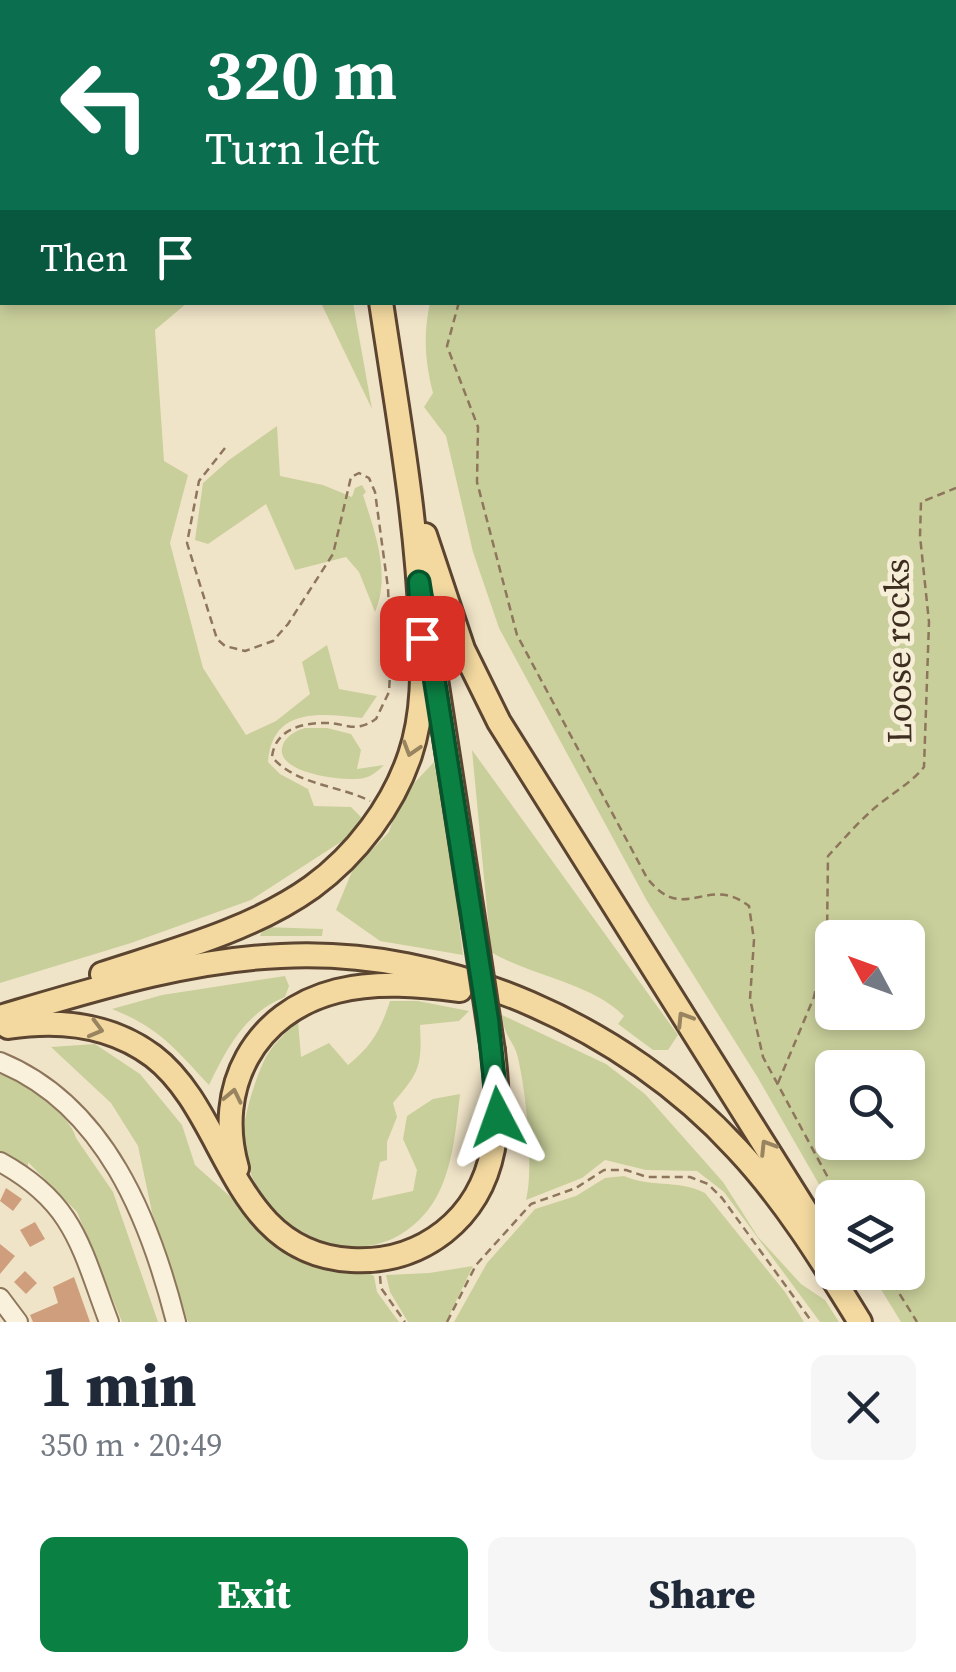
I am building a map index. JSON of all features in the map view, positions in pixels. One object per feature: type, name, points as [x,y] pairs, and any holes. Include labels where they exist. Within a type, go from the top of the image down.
[{"type":"main road","points":[[0,1028],[48,1022],[76,1024],[104,1030],[155,1058],[189,1096],[224,1162],[266,1220],[282,1234],[324,1255],[377,1260],[403,1254],[434,1240],[475,1198],[492,1158],[498,1117],[492,1051],[419,582],[381,305]]},
{"type":"main road","points":[[409,490],[463,649],[498,722],[815,1227]]},
{"type":"main road","points":[[27,1010],[88,978],[230,929],[278,907],[338,866],[384,808],[410,756],[417,730],[422,665],[419,582]]},
{"type":"main road","points":[[0,1018],[153,975],[228,960],[339,957],[406,965],[451,976],[566,1022],[627,1055],[698,1110],[766,1182],[856,1316]]},
{"type":"main road","points":[[244,1191],[230,1144],[230,1102],[250,1052],[286,1015],[336,992],[368,986],[448,988],[507,996]]},
{"type":"main road","points":[[847,1290],[856,1316]]},
{"type":"street","points":[[0,1062],[52,1090],[84,1120],[118,1168],[167,1285],[176,1322]]},
{"type":"street","points":[[0,1162],[25,1176],[56,1202],[76,1235],[109,1322]]},
{"type":"street","points":[[0,1298],[18,1322]]},
{"type":"path","points":[[458,305],[447,346],[478,427],[478,482],[517,634],[647,878],[660,894],[678,901],[717,892],[734,894],[749,906],[754,940],[750,1000],[763,1057],[829,1180]]},
{"type":"path","points":[[225,448],[199,481],[187,543],[217,639],[245,652],[272,641],[288,624],[333,554],[351,477],[360,473],[369,478],[375,492],[388,588],[389,692],[376,719],[360,727],[299,725],[281,735],[272,758],[304,780],[347,790],[384,808]]},
{"type":"path","name":"Loose rocks","points":[[777,1084],[814,998],[827,935],[828,856],[868,814],[924,767],[930,622],[920,536],[921,502],[956,488]]},
{"type":"path","points":[[447,1322],[476,1265],[531,1204],[576,1188],[604,1170],[626,1170],[647,1177],[690,1177],[708,1184],[812,1322]]},
{"type":"path","points":[[380,1276],[380,1288],[405,1322]]},
{"type":"path","points":[[897,1290],[917,1322]]},
{"type":"green space","points":[[0,305],[185,305],[155,330],[164,461],[188,475],[170,543],[203,668],[246,735],[276,721],[310,694],[302,662],[327,645],[339,689],[377,696],[362,718],[315,715],[288,723],[271,744],[268,762],[280,774],[308,789],[314,806],[351,807],[364,820],[350,836],[251,900],[131,943],[0,983]]},
{"type":"green space","points":[[322,305],[353,305],[372,409]]},
{"type":"green space","points":[[430,305],[956,305],[956,1322],[901,1322],[881,1290],[925,1290],[925,1180],[817,1180],[647,901],[499,628],[473,552],[446,436],[424,407],[433,393],[426,337]]},
{"type":"green space","points":[[277,426],[280,476],[323,485],[352,497],[355,488],[362,485],[366,492],[363,495],[381,568],[380,598],[375,612],[359,572],[346,557],[295,570],[266,504],[208,544],[195,540],[203,483]]},
{"type":"green space","points":[[305,728],[351,734],[361,750],[357,769],[384,765],[369,776],[355,779],[301,770],[283,757],[282,748],[290,735]]},
{"type":"green space","points":[[472,750],[678,1035],[668,1050],[653,1050],[618,1024],[624,1016],[594,995],[491,952]]},
{"type":"green space","points":[[434,762],[447,826],[463,955],[380,941],[336,910],[353,869],[389,832],[400,798]]},
{"type":"green space","points":[[264,927],[323,929],[322,936],[260,936]]},
{"type":"green space","points":[[285,976],[289,986],[285,997],[248,1022],[230,1045],[209,1085],[155,1032],[112,1009],[162,995]]},
{"type":"green space","points":[[390,1001],[418,1001],[469,1011],[459,1021],[420,1025],[417,1068],[393,1103],[397,1117],[387,1142],[387,1160],[380,1162],[372,1200],[413,1191],[417,1170],[403,1139],[407,1116],[433,1099],[460,1094],[450,1159],[440,1190],[422,1217],[396,1237],[368,1246],[339,1246],[312,1237],[286,1221],[265,1200],[250,1173],[243,1142],[245,1122],[267,1055],[298,1021],[301,1057],[329,1043],[348,1065],[375,1036]]},
{"type":"green space","points":[[502,1015],[606,1064],[645,1094],[723,1182],[758,1237],[801,1284],[825,1300],[839,1322],[820,1322],[724,1192],[697,1171],[646,1170],[605,1160],[582,1178],[526,1200],[529,1150],[524,1090],[516,1052]]},
{"type":"green space","points":[[95,1044],[140,1074],[182,1125],[195,1165],[271,1240],[307,1262],[337,1272],[367,1272],[374,1276],[377,1292],[399,1322],[188,1322],[153,1217],[138,1146],[111,1103],[51,1047]]},
{"type":"green space","points":[[0,1074],[56,1109],[113,1192],[158,1322],[122,1322],[77,1212],[28,1162],[28,1168],[0,1155]]},
{"type":"green space","points":[[624,1176],[705,1193],[785,1292],[804,1322],[454,1322],[487,1263],[535,1209],[576,1196],[605,1178]]},
{"type":"green space","points":[[473,1266],[446,1322],[408,1322],[390,1292],[386,1275],[429,1273]]},
{"type":"building","points":[[6,1188],[22,1199],[13,1211],[0,1201]]},
{"type":"building","points":[[35,1222],[45,1239],[30,1247],[20,1230]]},
{"type":"building","points":[[0,1244],[15,1256],[0,1274]]},
{"type":"building","points":[[25,1271],[37,1283],[26,1294],[14,1282]]},
{"type":"building","points":[[74,1277],[90,1322],[33,1322],[30,1315],[58,1303],[53,1287]]},
{"type":"route","points":[[422,638],[419,582],[488,1020],[498,1117]]}]
